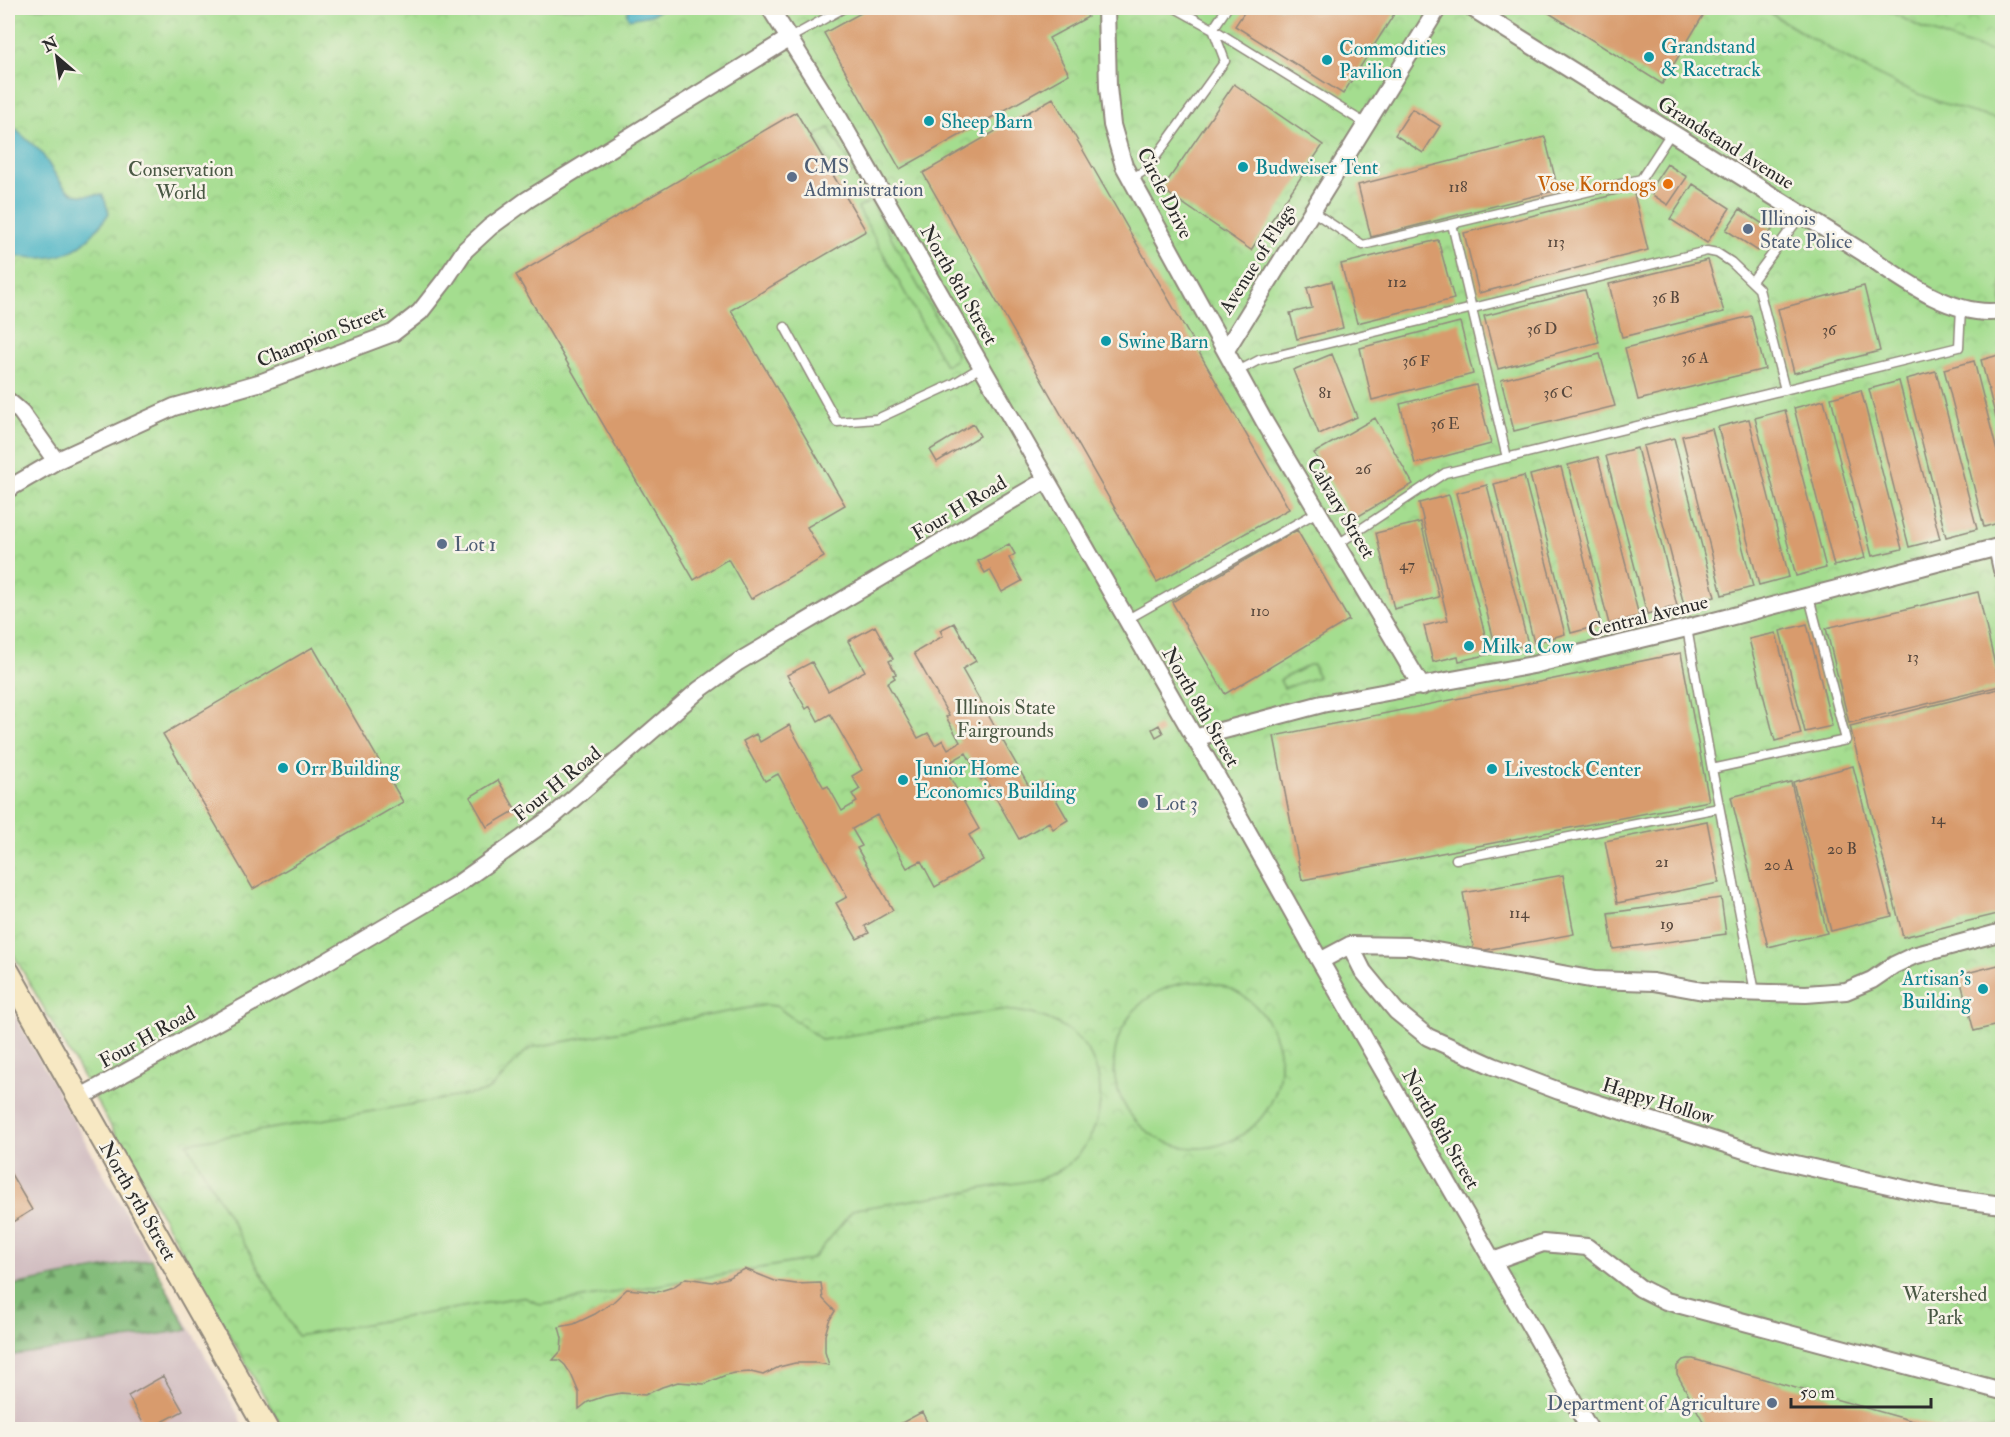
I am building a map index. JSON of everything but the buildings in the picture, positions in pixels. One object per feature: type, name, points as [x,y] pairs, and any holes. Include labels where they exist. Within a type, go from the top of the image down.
[{"type":"main road","name":"North 5th Street","points":[[8,972],[267,1430]]},
{"type":"street","name":"North 8th Street","points":[[770,8],[839,118],[1590,1430]]},
{"type":"street","name":"Circle Drive","points":[[1106,8],[1108,87],[1112,124],[1124,166],[1226,350]]},
{"type":"street","name":"Avenue of Flags","points":[[1226,350],[1438,8]]},
{"type":"street","name":"Grandstand Avenue","points":[[1472,8],[1864,253],[1901,279],[1931,296],[1962,308],[2002,311]]},
{"type":"street","name":"Champion Street","points":[[8,489],[56,461],[174,407],[262,382],[393,333],[420,312],[465,250],[490,227],[527,200],[788,39]]},
{"type":"street","name":"Calvary Street","points":[[1226,350],[1264,421],[1422,687]]},
{"type":"street","points":[[8,401],[21,412],[56,461]]},
{"type":"street","name":"Four H Road","points":[[79,1098],[334,957],[455,886],[551,818],[718,676],[756,651],[1046,480]]},
{"type":"street","points":[[2000,546],[2002,570]]},
{"type":"street","name":"Central Avenue","points":[[1194,738],[1322,704],[1533,665],[1809,597],[2000,546]]},
{"type":"street","points":[[1320,961],[1350,945],[1409,946],[1595,980],[1653,982],[1703,991],[1806,994],[1846,991],[1872,980],[1894,965],[1913,956],[2002,932]]},
{"type":"street","name":"Happy Hollow","points":[[1350,945],[1363,971],[1396,1011],[1428,1037],[1493,1066],[1559,1091],[1769,1158],[1941,1197],[2002,1205]]},
{"type":"street","points":[[1493,1261],[1543,1243],[1587,1247],[1640,1288],[1666,1301],[2002,1391]]},
{"type":"lane","points":[[788,39],[844,8]]},
{"type":"lane","points":[[1175,8],[1366,124]]},
{"type":"lane","points":[[1213,29],[1227,8]]},
{"type":"lane","points":[[1131,179],[1147,169],[1225,61],[1213,29]]},
{"type":"lane","points":[[1312,211],[1363,245],[1641,179],[1671,133]]},
{"type":"lane","points":[[1752,281],[1802,214]]},
{"type":"lane","points":[[1452,224],[1507,458]]},
{"type":"lane","points":[[1238,371],[1259,360],[1707,251],[1717,253],[1760,289],[1785,390]]},
{"type":"lane","points":[[1338,544],[1445,473],[1959,347],[1962,308]]},
{"type":"lane","points":[[785,327],[837,422],[877,419],[953,384],[981,367]]},
{"type":"lane","points":[[1126,620],[1319,511]]},
{"type":"lane","points":[[1712,769],[1845,740],[1809,597]]},
{"type":"lane","points":[[1687,628],[1755,992]]},
{"type":"lane","points":[[1456,859],[1719,808]]},
{"type":"shaded area","points":[[8,1003],[239,1416],[243,1429],[8,1429]]},
{"type":"green space","name":"Illinois State Fairgrounds","points":[[8,8],[2002,8],[2002,1429],[283,1429],[8,945]]},
{"type":"green space","points":[[1762,8],[1883,8],[1922,28],[1961,43],[2002,54],[2002,120],[1937,101],[1877,75]]},
{"type":"green space","points":[[829,128],[855,171],[840,180],[815,136]]},
{"type":"green space","points":[[871,201],[956,354],[955,360],[945,365],[858,208]]},
{"type":"green space","points":[[1313,665],[1318,677],[1284,688],[1280,680]]},
{"type":"green space","points":[[1197,982],[1213,983],[1229,988],[1256,1006],[1274,1033],[1279,1049],[1279,1081],[1274,1097],[1256,1124],[1229,1142],[1213,1147],[1197,1148],[1181,1147],[1165,1142],[1138,1124],[1120,1097],[1115,1081],[1114,1065],[1115,1049],[1120,1033],[1138,1006],[1165,988],[1181,983]]},
{"type":"green space","points":[[765,1005],[776,1006],[822,1040],[1000,1010],[1029,1013],[1056,1022],[1072,1033],[1086,1048],[1095,1065],[1100,1104],[1096,1124],[1088,1142],[1076,1158],[1052,1174],[1026,1182],[856,1209],[818,1253],[808,1260],[541,1305],[520,1297],[297,1336],[187,1143],[484,1092],[498,1081],[522,1055],[534,1047]]},
{"type":"green space","points":[[151,1259],[188,1330],[8,1356],[8,1286]]},
{"type":"water","points":[[629,8],[663,8],[651,15],[629,19],[627,14]]},
{"type":"water","points":[[8,121],[39,150],[67,189],[79,195],[103,195],[109,213],[88,239],[66,253],[40,258],[8,254]]},
{"type":"place","name":"Grandstand & Racetrack","points":[[1649,57]]},
{"type":"place","name":"Commodities Pavilion","points":[[1327,60]]},
{"type":"place","name":"Sheep Barn","points":[[929,121]]},
{"type":"place","name":"Budweiser Tent","points":[[1243,167]]},
{"type":"place","name":"CMS Administration","points":[[792,177]]},
{"type":"place","name":"Vose Korndogs","points":[[1668,184]]},
{"type":"place","name":"Illinois State Police","points":[[1748,229]]},
{"type":"place","name":"Swine Barn","points":[[1106,341]]},
{"type":"place","name":"Lot 1","points":[[442,544]]},
{"type":"place","name":"Milk a Cow","points":[[1469,646]]},
{"type":"place","name":"Orr Building","points":[[283,768]]},
{"type":"place","name":"Livestock Center","points":[[1492,769]]},
{"type":"place","name":"Junior Home Economics Building","points":[[903,780]]},
{"type":"place","name":"Lot 3","points":[[1143,803]]},
{"type":"place","name":"Artisan's Building","points":[[1983,989]]},
{"type":"place","name":"Department of Agriculture","points":[[1772,1403]]},
{"type":"park label","name":"Conservation World","points":[[181,180]]},
{"type":"park label","name":"Watershed Park","points":[[1945,1306]]}]
